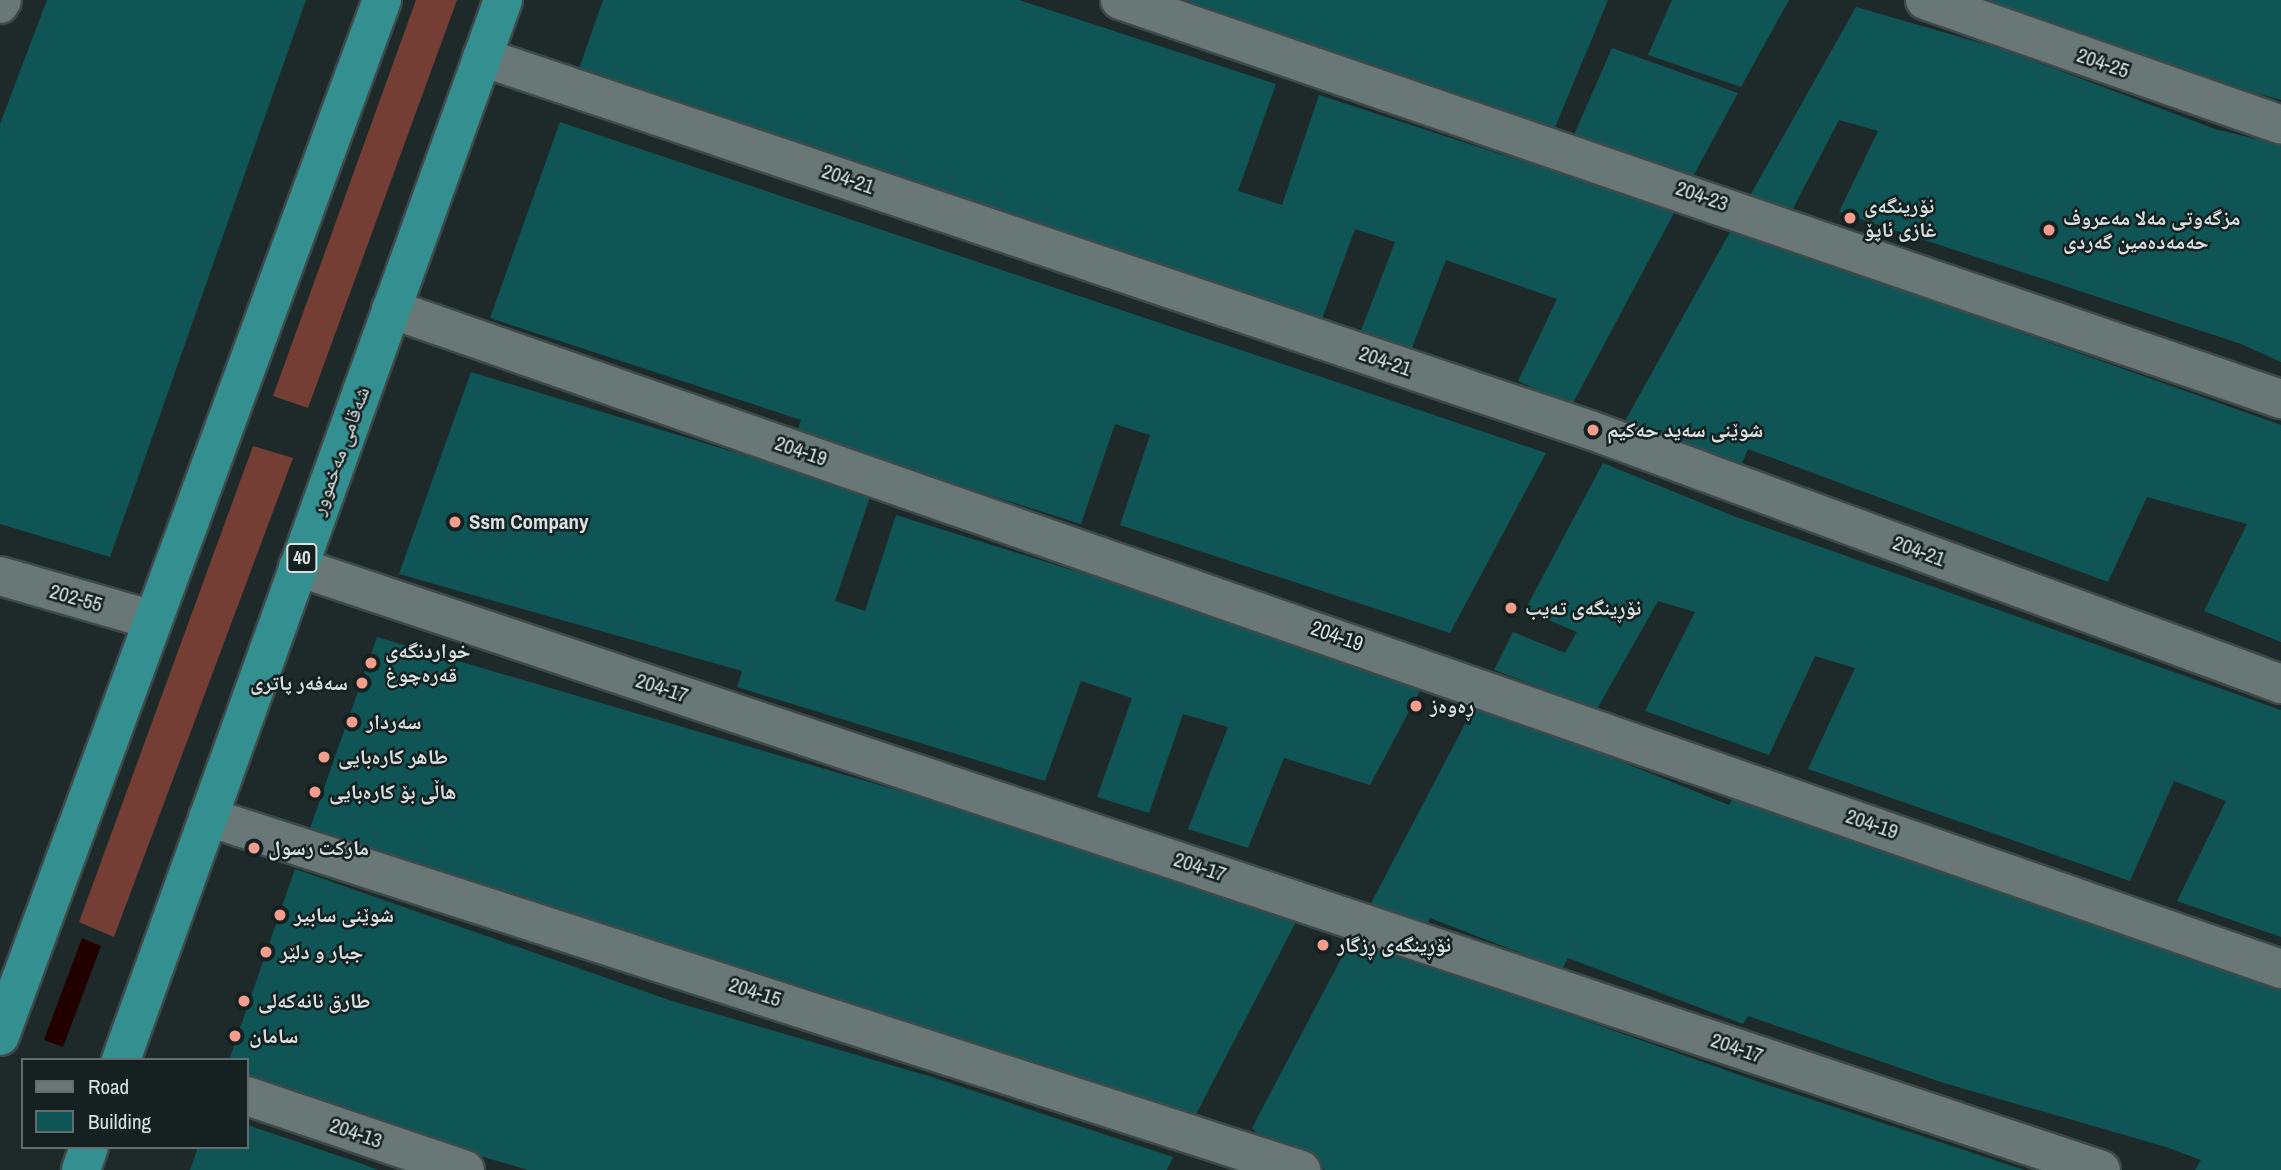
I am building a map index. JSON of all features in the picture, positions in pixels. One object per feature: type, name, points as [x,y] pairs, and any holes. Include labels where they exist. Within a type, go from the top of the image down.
[{"type":"highway","points":[[0,1036],[382,0]]},
{"type":"highway","name":"شەقامی مەخموور","points":[[127,1058],[208,817],[503,0]]},
{"type":"highway","points":[[81,1170],[88,1149]]},
{"type":"street","name":"204-23","points":[[1120,0],[2281,399]]},
{"type":"street","name":"204-25","points":[[1925,0],[2281,125]]},
{"type":"street","name":"204-21","points":[[482,57],[1590,430],[2281,684]]},
{"type":"street","name":"204-19","points":[[391,309],[2281,969]]},
{"type":"street","name":"204-17","points":[[298,568],[2101,1170]]},
{"type":"street","name":"202-55","points":[[0,576],[152,620]]},
{"type":"street","name":"204-15","points":[[208,817],[1301,1170]]},
{"type":"street","name":"204-13","points":[[248,1096],[465,1170]]},
{"type":"shaded area","points":[[416,0],[457,0],[308,408],[273,396]]},
{"type":"shaded area","points":[[253,446],[293,458],[114,937],[79,922]]},
{"type":"shaded area","points":[[82,938],[101,946],[63,1047],[44,1040]]},
{"type":"building","points":[[47,0],[306,0],[110,557],[0,524],[0,124]]},
{"type":"building","points":[[603,0],[1019,0],[1276,84],[1238,191],[1282,205],[1319,95],[1675,211],[1572,405],[1518,381],[1557,299],[1446,260],[1408,358],[1357,341],[1395,242],[1355,229],[1319,327],[575,80]]},
{"type":"building","points":[[1150,0],[1608,0],[1551,137]]},
{"type":"building","points":[[1672,0],[1789,0],[1741,87],[1648,55]]},
{"type":"building","points":[[1988,0],[2281,0],[2281,100],[2230,86]]},
{"type":"building","points":[[1856,7],[2005,50],[2215,129],[2281,145],[2281,362],[2241,344],[1839,212],[1878,131],[1839,120],[1787,220],[1743,208]]},
{"type":"building","points":[[1612,48],[1738,93],[1689,184],[1570,144]]},
{"type":"building","points":[[560,122],[1546,453],[1450,633],[1120,525],[1150,435],[1115,424],[1081,524],[796,434],[801,420],[490,318]]},
{"type":"building","points":[[1735,223],[1834,266],[2281,425],[2281,642],[2204,611],[2247,524],[2147,497],[2108,582],[1748,449],[1738,472],[1625,421]]},
{"type":"building","points":[[471,372],[871,494],[835,601],[865,611],[896,515],[1158,597],[1421,689],[1370,785],[1284,758],[1248,848],[1188,829],[1228,727],[1183,714],[1149,813],[1097,797],[1132,698],[1081,681],[1045,781],[737,687],[742,671],[399,574]]},
{"type":"building","points":[[1603,463],[1736,517],[2281,710],[2281,937],[2177,901],[2226,801],[2174,781],[2130,881],[1808,769],[1855,668],[1815,656],[1769,755],[1645,711],[1695,612],[1658,601],[1597,709],[1494,670],[1513,632],[1565,653],[1577,632],[1525,610]]},
{"type":"building","points":[[377,637],[920,797],[1299,916],[1192,1122],[308,834]]},
{"type":"building","points":[[1476,703],[1729,805],[1739,787],[2281,980],[2281,1170],[2195,1170],[2201,1160],[2166,1147],[1944,1083],[1748,1016],[1743,1024],[1568,958],[1562,969],[1430,918],[1426,927],[1367,911]]},
{"type":"building","points":[[295,869],[672,1001],[932,1077],[1173,1157],[1167,1170],[528,1170],[440,1144],[248,1079],[248,1058],[230,1058]]},
{"type":"building","points":[[1352,938],[1762,1083],[2024,1170],[1326,1170],[1278,1154],[1252,1128]]},
{"type":"building","points":[[248,1125],[378,1170],[190,1170],[197,1149],[248,1149]]},
{"type":"place","name":"نۆرینگەی غازی ئاپۆ","points":[[1850,218]]},
{"type":"place","name":"مزگەوتی مەلا مەعروف حەمەدەمین گەردی","points":[[2049,230]]},
{"type":"place","name":"شوێنی سەید حەکیم","points":[[1593,430]]},
{"type":"place","name":"Ssm Company","points":[[455,522]]},
{"type":"place","name":"نۆڕینگەی تەیب","points":[[1511,608]]},
{"type":"place","name":"خواردنگەی قەرەچوغ","points":[[371,663]]},
{"type":"place","name":"سەفەر پاتری","points":[[362,683]]},
{"type":"place","name":"ڕەوەز","points":[[1416,706]]},
{"type":"place","name":"سەردار","points":[[352,722]]},
{"type":"place","name":"طاهر کارەبایی","points":[[324,757]]},
{"type":"place","name":"هاڵی بۆ کارەبایی","points":[[315,792]]},
{"type":"place","name":"مارکت رسول","points":[[254,848]]},
{"type":"place","name":"شوێنی سابیر","points":[[280,915]]},
{"type":"place","name":"نۆڕینگەی ڕزگار","points":[[1323,945]]},
{"type":"place","name":"جبار و دلێر","points":[[266,952]]},
{"type":"place","name":"طارق نانەکەلی","points":[[244,1001]]},
{"type":"place","name":"سامان","points":[[235,1036]]}]
